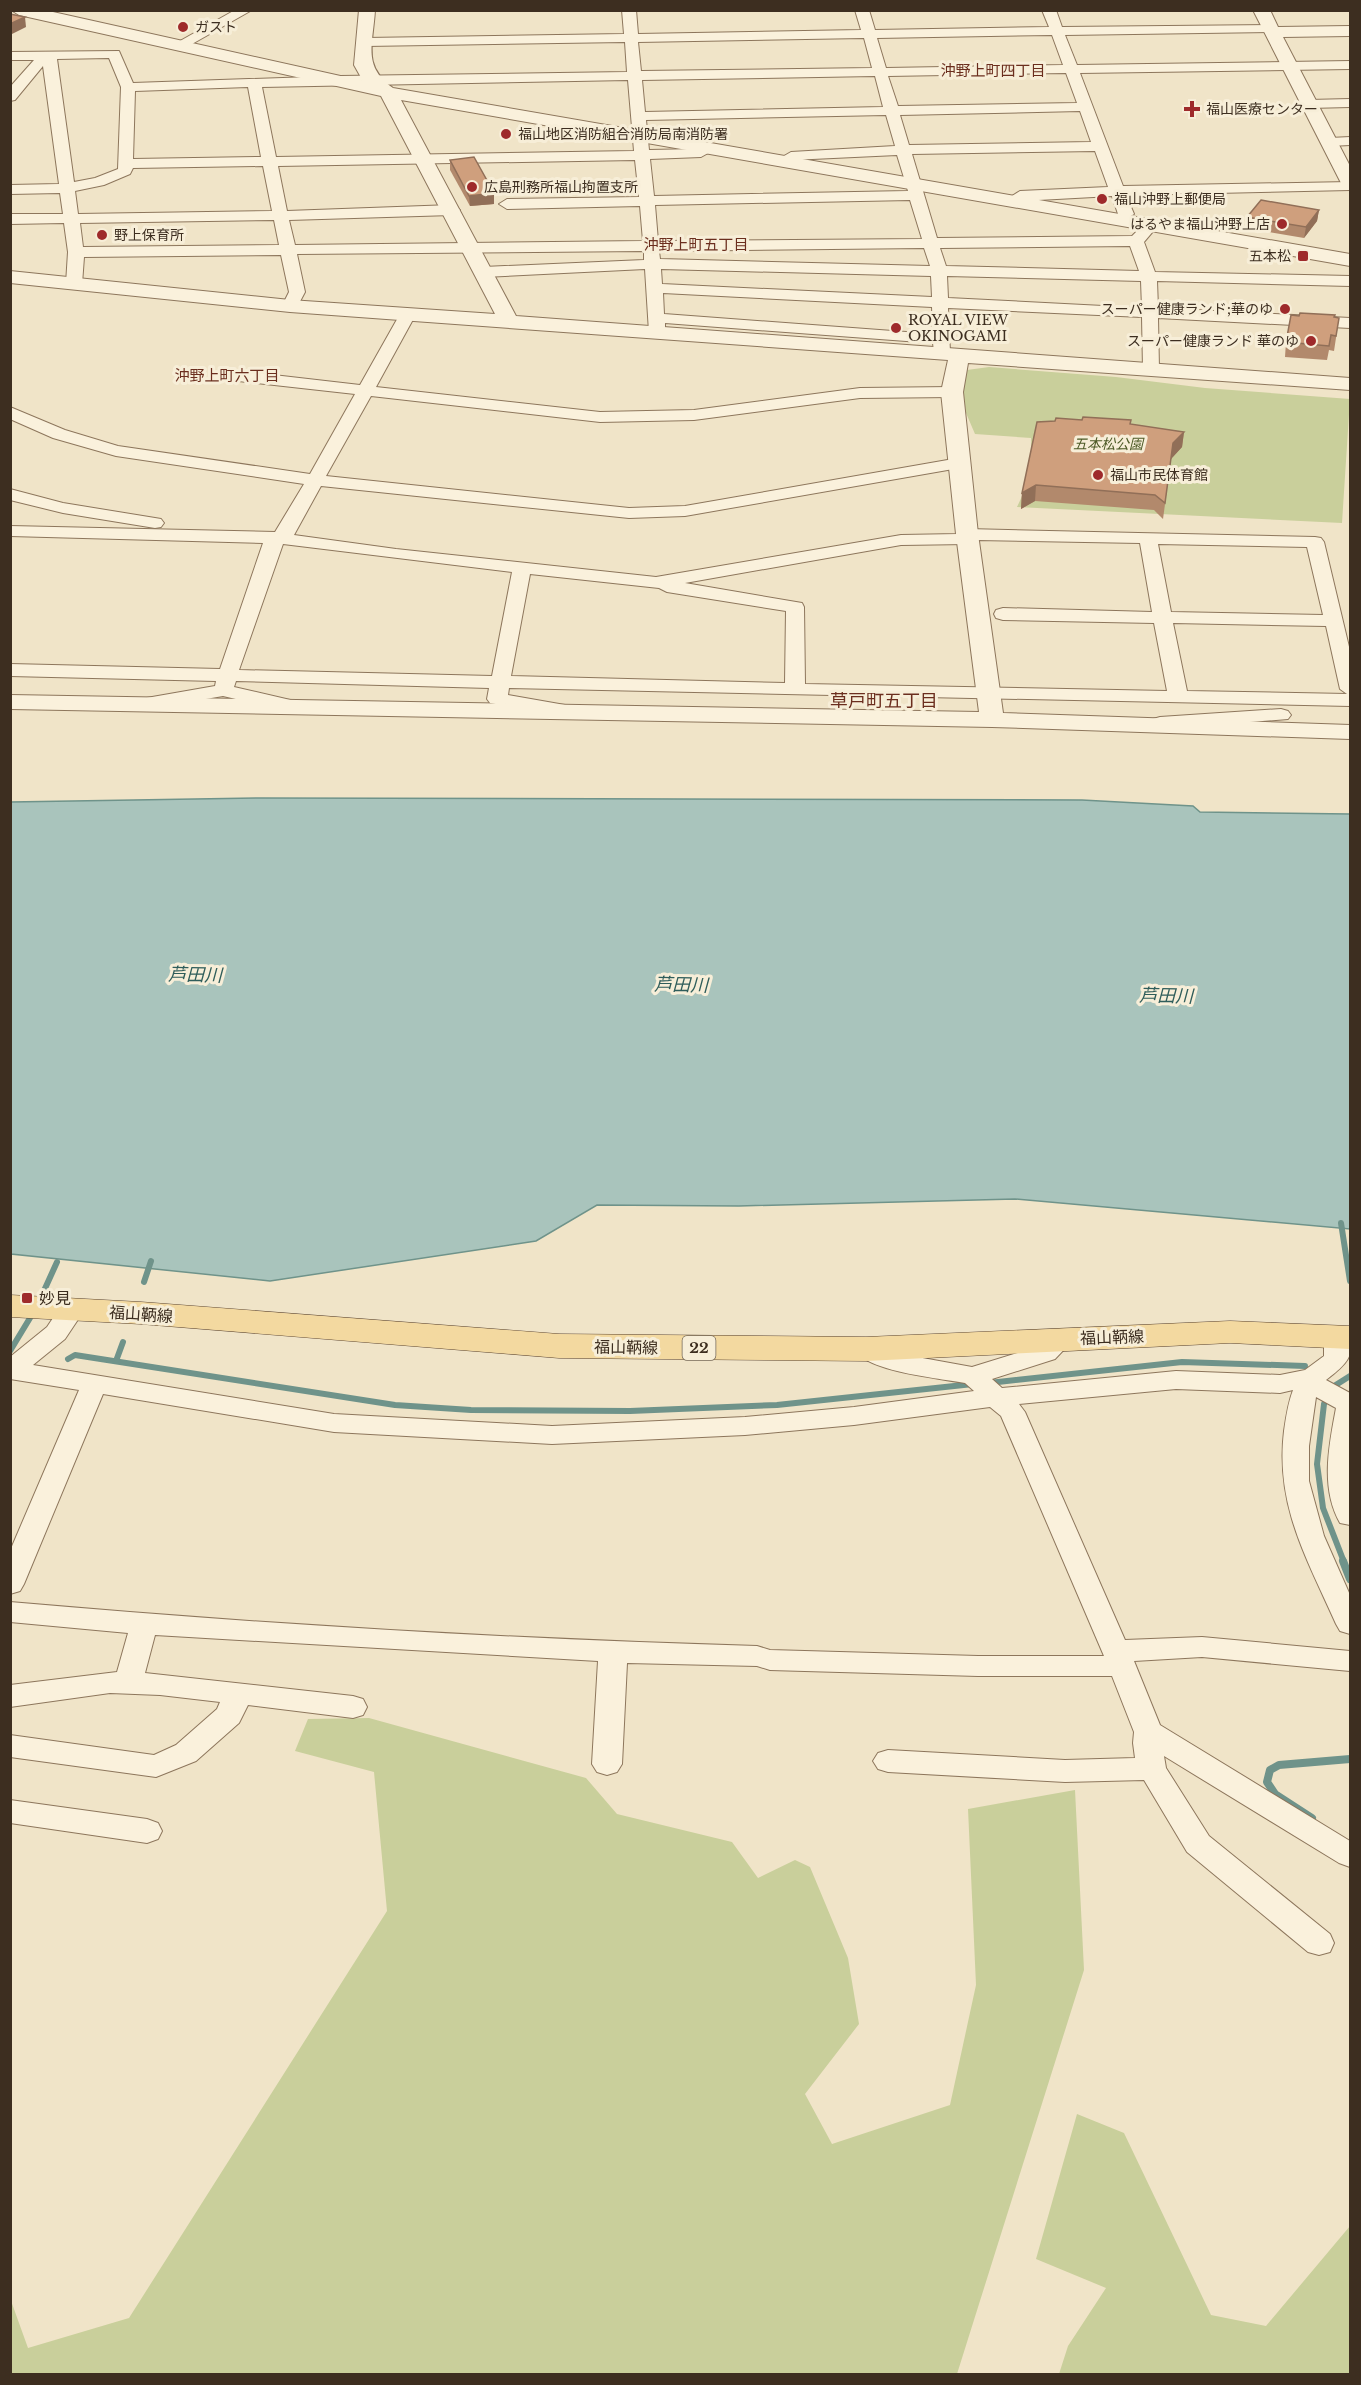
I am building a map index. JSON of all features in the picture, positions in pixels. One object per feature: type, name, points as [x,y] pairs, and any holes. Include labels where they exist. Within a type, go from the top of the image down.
[{"type":"main road","name":"福山鞆線","points":[[38,1307],[559,1346],[867,1349],[1230,1332],[1344,1338]]},
{"type":"street","points":[[19,10],[340,80],[639,127],[791,156],[914,185],[1020,196],[1350,253]]},
{"type":"street","points":[[50,10],[380,86],[633,76],[1350,65]]},
{"type":"street","points":[[187,41],[246,10]]},
{"type":"street","points":[[367,10],[363,65],[380,86],[425,158],[509,322]]},
{"type":"street","points":[[629,10],[633,76],[655,288],[656,325]]},
{"type":"street","points":[[862,10],[939,271],[959,463],[992,720]]},
{"type":"street","points":[[1049,10],[1126,214]]},
{"type":"street","points":[[1020,196],[1350,184],[1261,10]]},
{"type":"street","points":[[366,42],[1057,31],[1350,31]]},
{"type":"street","points":[[107,52],[139,37]]},
{"type":"street","points":[[10,56],[107,52],[114,54],[128,87],[125,171],[117,176],[66,188],[10,190]]},
{"type":"street","points":[[10,96],[47,55]]},
{"type":"street","points":[[47,55],[76,252],[74,284]]},
{"type":"street","points":[[128,87],[255,85],[340,80]]},
{"type":"street","points":[[255,85],[297,292],[290,306]]},
{"type":"street","points":[[1309,104],[1350,103]]},
{"type":"street","points":[[639,127],[893,111],[1084,107]]},
{"type":"street","points":[[639,127],[710,148],[1350,260]]},
{"type":"street","points":[[1330,142],[1350,141]]},
{"type":"street","points":[[791,156],[904,150],[1101,146]]},
{"type":"street","points":[[127,164],[642,155],[701,153],[710,148]]},
{"type":"street","points":[[507,204],[645,201],[914,185]]},
{"type":"street","points":[[10,219],[410,214],[452,210]]},
{"type":"street","points":[[76,252],[1136,241],[1150,225]]},
{"type":"street","points":[[1136,241],[1149,276],[1152,314],[1151,369]]},
{"type":"street","points":[[484,272],[652,264],[1350,281]]},
{"type":"street","points":[[10,278],[290,306],[509,322],[656,325],[948,349],[1151,369],[1350,384]]},
{"type":"street","points":[[655,288],[1350,323]]},
{"type":"street","points":[[226,683],[272,543],[285,534],[408,314]]},
{"type":"street","points":[[229,375],[600,417],[640,418],[694,415],[860,393],[952,392]]},
{"type":"street","points":[[10,412],[59,434],[116,451],[316,480],[597,511],[654,513],[685,511],[959,463]]},
{"type":"street","points":[[10,494],[90,512],[201,531],[211,537]]},
{"type":"street","points":[[10,531],[279,538],[522,569],[656,583],[677,589],[795,607],[795,690]]},
{"type":"street","points":[[656,583],[901,540],[968,536],[1315,542],[1350,689]]},
{"type":"street","points":[[1148,539],[1178,698]]},
{"type":"street","points":[[522,569],[497,699],[590,714]]},
{"type":"street","points":[[1004,614],[1334,621]]},
{"type":"street","points":[[10,670],[226,683],[500,683],[1350,700]]},
{"type":"street","points":[[141,704],[226,683],[303,709]]},
{"type":"street","points":[[1127,726],[1286,714],[1290,699]]},
{"type":"street","points":[[10,702],[992,720],[1350,732]]},
{"type":"street","points":[[12,1370],[56,1333],[38,1307]]},
{"type":"street","points":[[1344,1338],[1337,1359],[1313,1382],[1300,1402],[1295,1480],[1306,1523],[1350,1623]]},
{"type":"street","points":[[985,1387],[1046,1353],[1061,1339]]},
{"type":"street","points":[[867,1349],[889,1360],[985,1387],[1012,1412],[1119,1659],[1148,1732],[1147,1743],[1152,1769],[1198,1844],[1319,1943]]},
{"type":"street","points":[[12,1370],[334,1423],[552,1435],[745,1426],[854,1416],[985,1387],[1176,1380],[1280,1384],[1313,1382],[1347,1402],[1344,1494],[1350,1516]]},
{"type":"street","points":[[10,1584],[94,1385]]},
{"type":"street","points":[[10,1612],[144,1624],[613,1652],[757,1656],[770,1660],[955,1666],[1119,1659],[1202,1647],[1350,1661]]},
{"type":"street","points":[[128,1683],[144,1624]]},
{"type":"street","points":[[607,1764],[613,1652]]},
{"type":"street","points":[[10,1696],[110,1683],[160,1684],[353,1707]]},
{"type":"street","points":[[10,1746],[156,1766],[186,1753],[221,1723],[229,1715],[237,1694]]},
{"type":"street","points":[[1148,1732],[1350,1855]]},
{"type":"street","points":[[888,1761],[1065,1771],[1152,1769]]},
{"type":"street","points":[[10,1811],[147,1831]]},
{"type":"green space","name":"五本松公園","points":[[989,367],[1116,377],[1205,388],[1350,399],[1342,523],[1017,507],[1028,473],[1031,438],[975,434],[966,413],[960,377],[967,370]]},
{"type":"green space","points":[[369,1718],[586,1778],[617,1814],[732,1842],[758,1878],[795,1860],[810,1867],[848,1958],[859,2024],[805,2094],[832,2144],[950,2105],[976,1985],[968,1809],[1075,1790],[1084,1970],[957,2374],[11,2374],[10,2298],[28,2348],[129,2318],[387,1911],[374,1772],[295,1751],[308,1719]]},
{"type":"green space","points":[[1077,2114],[1124,2133],[1211,2315],[1266,2326],[1350,2226],[1350,2374],[1059,2374],[1068,2346],[1106,2288],[1036,2259]]},
{"type":"water","name":"芦田川","points":[[259,798],[1082,800],[1193,806],[1200,812],[1350,814],[1350,1229],[1015,1199],[739,1206],[597,1205],[536,1241],[270,1281],[11,1254],[11,802]]},
{"type":"building","points":[[10,14],[25,17],[10,24]]},
{"type":"building","points":[[474,157],[494,193],[469,196],[450,160]]},
{"type":"building","points":[[1261,200],[1319,210],[1306,227],[1247,217]]},
{"type":"building","points":[[1300,313],[1335,315],[1334,317],[1339,318],[1336,336],[1331,335],[1329,346],[1286,342],[1291,315],[1299,316]]},
{"type":"building","name":"福山市民体育館","points":[[1083,417],[1131,420],[1130,424],[1184,432],[1173,443],[1165,503],[1155,495],[1036,485],[1022,493],[1037,422],[1055,421],[1056,418],[1082,420]]},
{"type":"waterway","points":[[1341,1223],[1350,1281]]},
{"type":"waterway","points":[[144,1282],[151,1261]]},
{"type":"waterway","points":[[38,1304],[57,1262]]},
{"type":"waterway","points":[[10,1351],[33,1313]]},
{"type":"waterway","points":[[116,1361],[123,1342]]},
{"type":"waterway","points":[[68,1359],[75,1355],[395,1405],[471,1410],[630,1411],[777,1405],[973,1384]]},
{"type":"waterway","points":[[989,1383],[1182,1362],[1305,1366]]},
{"type":"waterway","points":[[1344,1562],[1323,1508],[1317,1464],[1324,1404],[1331,1388],[1350,1376]]},
{"type":"waterway","points":[[1343,1561],[1350,1579]]},
{"type":"waterway","points":[[1312,1818],[1275,1794],[1267,1782],[1270,1770],[1279,1765],[1350,1759]]},
{"type":"place","name":"ガスト","points":[[183,27]]},
{"type":"place","name":"福山医療センター","points":[[1192,109]]},
{"type":"place","name":"福山地区消防組合消防局南消防署","points":[[506,134]]},
{"type":"place","name":"広島刑務所福山拘置支所","points":[[472,187]]},
{"type":"place","name":"福山沖野上郵便局","points":[[1102,199]]},
{"type":"place","name":"はるやま福山沖野上店","points":[[1282,224]]},
{"type":"place","name":"野上保育所","points":[[102,235]]},
{"type":"place","name":"五本松","points":[[1303,256]]},
{"type":"place","name":"スーパー健康ランド;華のゆ","points":[[1285,309]]},
{"type":"place","name":"ROYAL VIEW OKINOGAMI","points":[[896,328]]},
{"type":"place","name":"スーパー健康ランド 華のゆ","points":[[1311,341]]},
{"type":"place","name":"福山市民体育館","points":[[1098,475]]},
{"type":"place","name":"妙見","points":[[27,1298]]},
{"type":"district","name":"沖野上町四丁目","points":[[993,71]]},
{"type":"district","name":"沖野上町五丁目","points":[[696,245]]},
{"type":"district","name":"沖野上町六丁目","points":[[227,376]]},
{"type":"district","name":"草戸町五丁目","points":[[884,701]]}]
